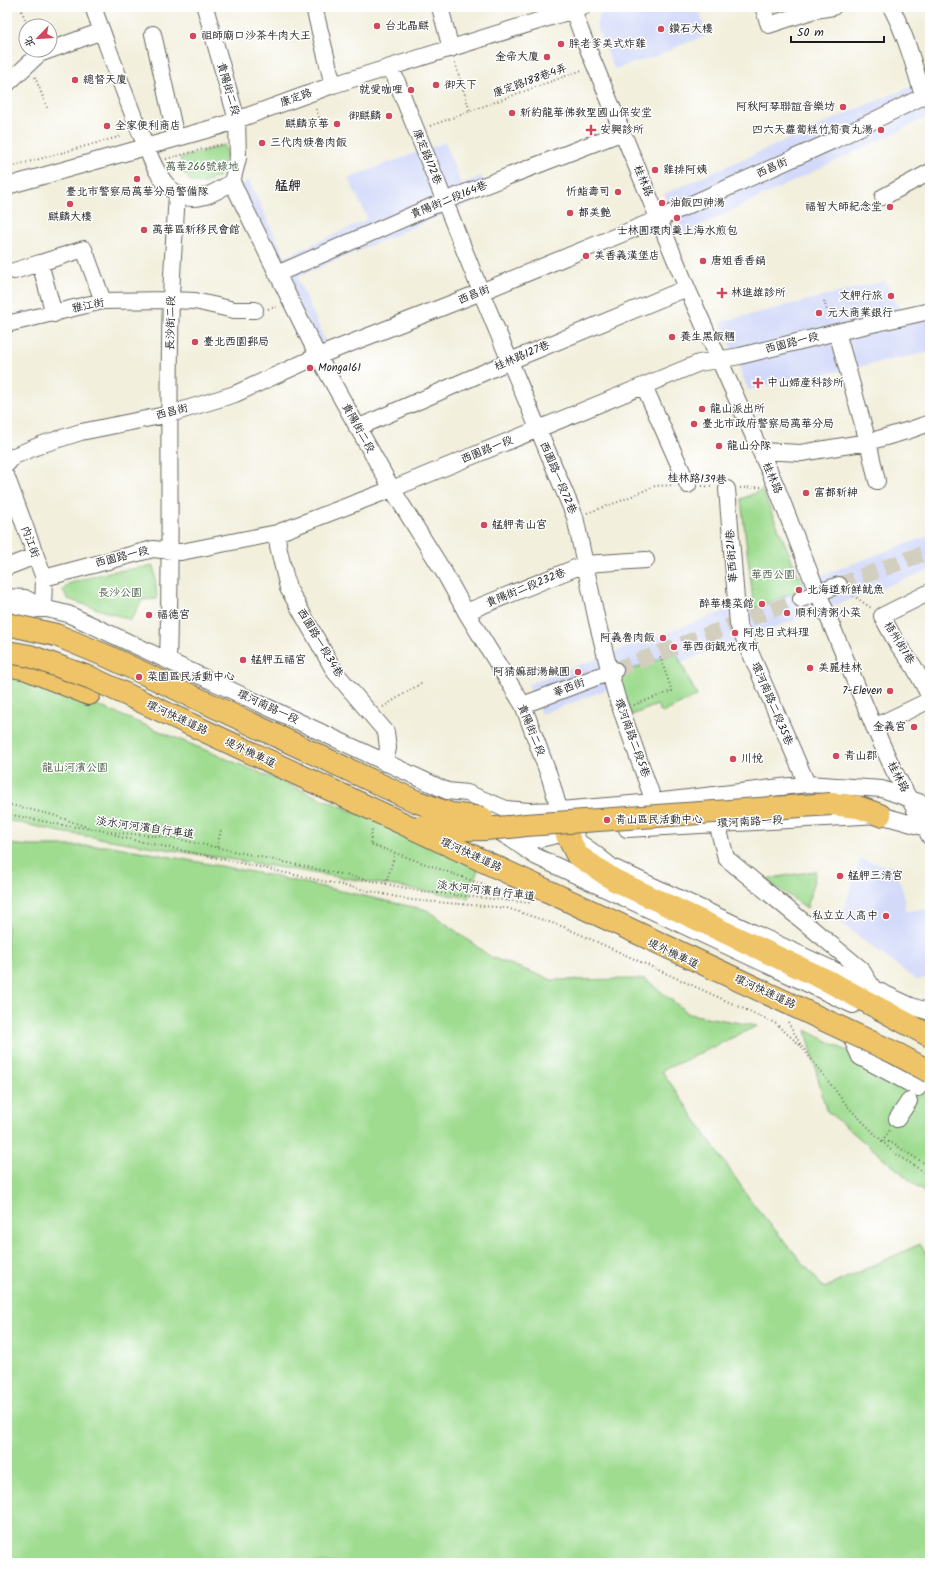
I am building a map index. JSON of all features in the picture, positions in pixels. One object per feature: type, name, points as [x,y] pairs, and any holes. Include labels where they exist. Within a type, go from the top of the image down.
[{"type":"highway","points":[[7,624],[56,635],[110,657],[415,801],[451,814],[518,832]]},
{"type":"highway","name":"環河快速道路","points":[[7,637],[29,641],[96,664],[929,1069]]},
{"type":"highway","name":"環河快速道路","points":[[7,653],[30,656],[91,678],[929,1069]]},
{"type":"highway","points":[[7,664],[27,669],[89,694],[337,808],[371,819],[448,829],[518,832],[831,804],[858,807],[880,815]]},
{"type":"highway","points":[[566,833],[577,855],[614,880],[830,982],[930,1036]]},
{"type":"street","points":[[93,7],[124,94],[145,146],[161,162],[166,185],[177,194],[194,199],[215,193],[232,182]]},
{"type":"street","name":"貴陽街二段","points":[[205,7],[237,120],[238,158],[232,182],[318,356],[358,428],[392,489],[445,574],[466,612],[523,705],[550,778],[566,833]]},
{"type":"street","points":[[314,7],[332,85]]},
{"type":"street","points":[[440,7],[451,49]]},
{"type":"street","points":[[763,7],[769,25],[815,10],[833,7]]},
{"type":"street","points":[[891,7],[899,22],[927,94]]},
{"type":"street","name":"康定路","points":[[7,186],[237,120],[332,85],[451,49],[576,8]]},
{"type":"street","name":"桂林路","points":[[576,8],[595,65],[658,219],[687,288],[776,486],[818,593],[874,727],[894,771],[928,831]]},
{"type":"street","points":[[58,47],[102,30]]},
{"type":"street","points":[[153,34],[176,138]]},
{"type":"street","points":[[7,84],[35,58]]},
{"type":"street","name":"康定路172巷","points":[[391,67],[481,292]]},
{"type":"street","name":"西昌街","points":[[7,464],[14,456],[43,444],[81,432],[170,414],[235,394],[318,356],[481,292],[658,219],[832,141],[927,94]]},
{"type":"street","name":"貴陽街二段164巷","points":[[277,274],[444,201],[623,132]]},
{"type":"street","points":[[883,197],[930,172]]},
{"type":"street","name":"長沙街二段","points":[[168,660],[171,573],[171,300],[177,194]]},
{"type":"street","points":[[14,271],[84,249],[103,301]]},
{"type":"street","points":[[40,263],[54,314]]},
{"type":"street","name":"桂林路127巷","points":[[358,428],[510,361],[687,288]]},
{"type":"street","name":"西園路一段72巷","points":[[481,292],[575,517],[597,621],[612,672]]},
{"type":"street","name":"雅江街","points":[[7,324],[54,314],[103,301],[195,301],[234,310],[255,310]]},
{"type":"street","name":"西園路一段","points":[[44,578],[153,549],[181,552],[277,533],[392,489],[699,363],[740,356],[835,332],[930,311]]},
{"type":"street","points":[[835,332],[868,442],[878,481]]},
{"type":"street","points":[[644,386],[688,485]]},
{"type":"street","points":[[760,451],[801,453],[868,442],[930,423]]},
{"type":"street","name":"內江街","points":[[7,478],[44,578],[43,608]]},
{"type":"street","name":"華西街21巷","points":[[727,489],[738,624]]},
{"type":"street","name":"西園路一段34巷","points":[[277,533],[278,546],[288,588],[335,672],[386,732],[388,748],[385,763]]},
{"type":"street","points":[[7,567],[35,556]]},
{"type":"street","name":"貴陽街二段232巷","points":[[466,612],[585,564],[646,560]]},
{"type":"street","points":[[801,599],[840,585]]},
{"type":"street","name":"梧州街1巷","points":[[930,592],[882,616],[896,642],[914,667],[930,697]]},
{"type":"street","name":"環河南路一段","points":[[7,597],[25,598],[43,608],[68,614],[447,791],[467,793],[506,809],[529,811],[560,810],[654,802],[807,784],[882,789],[930,806]]},
{"type":"street","name":"環河南路一段","points":[[7,610],[22,612],[43,608]]},
{"type":"street","name":"環河南路二段35巷","points":[[738,624],[807,784]]},
{"type":"street","name":"堤外機車道","points":[[7,653],[29,658],[90,680],[385,817],[420,838]]},
{"type":"street","name":"堤外機車道","points":[[7,664],[26,666],[87,688],[383,824],[420,838],[544,893],[852,1039],[864,1042],[929,1069]]},
{"type":"street","name":"華西街","points":[[523,705],[612,672]]},
{"type":"street","name":"環河南路二段5巷","points":[[612,672],[622,710],[654,802]]},
{"type":"street","points":[[874,727],[930,700]]},
{"type":"street","name":"環河南路一段","points":[[447,791],[459,807],[535,840],[566,833],[717,823],[880,815],[928,831]]},
{"type":"street","points":[[717,823],[726,858],[861,969],[873,988]]},
{"type":"street","points":[[518,832],[536,856],[930,1042]]},
{"type":"street","points":[[566,833],[612,867],[911,1006],[930,1012]]},
{"type":"street","points":[[897,1119],[909,1101]]},
{"type":"path","points":[[20,7],[25,18]]},
{"type":"path","points":[[451,49],[470,112]]},
{"type":"path","points":[[29,63],[48,110]]},
{"type":"path","name":"康定路188巷4弄","points":[[416,131],[595,65]]},
{"type":"path","points":[[316,109],[324,128]]},
{"type":"path","points":[[7,168],[122,136]]},
{"type":"path","points":[[161,162],[237,140]]},
{"type":"path","points":[[255,310],[270,309],[291,301]]},
{"type":"path","points":[[824,301],[835,332]]},
{"type":"path","name":"桂林路139巷","points":[[575,517],[618,502],[655,486],[688,485],[727,489],[776,486]]},
{"type":"path","points":[[840,585],[882,616]]},
{"type":"path","points":[[622,710],[672,691],[659,654]]},
{"type":"path","points":[[372,714],[423,682]]},
{"type":"path","name":"淡水河河濱自行車道","points":[[7,804],[53,815],[90,828],[108,832],[168,837],[419,891],[535,904]]},
{"type":"path","points":[[7,814],[68,826],[90,828]]},
{"type":"path","points":[[217,848],[221,830]]},
{"type":"path","points":[[372,830],[370,844],[501,891],[506,900]]},
{"type":"path","points":[[108,832],[120,837],[411,900],[507,908],[564,927],[767,1020],[802,1047]]},
{"type":"path","points":[[386,884],[395,852]]},
{"type":"path","points":[[787,1019],[802,1047],[849,1108],[893,1152],[930,1176]]},
{"type":"path","points":[[882,1141],[892,1143],[930,1167]]},
{"type":"shaded area","points":[[624,7],[699,7],[706,36],[680,45],[660,55],[614,69],[596,25],[600,14]]},
{"type":"shaded area","points":[[930,79],[930,120],[928,117],[683,234],[664,194],[856,109]]},
{"type":"shaded area","points":[[445,142],[461,184],[481,176],[489,195],[297,277],[326,342],[319,343],[240,188],[248,179],[285,257],[368,219],[348,178]]},
{"type":"shaded area","points":[[885,281],[905,319],[930,313],[930,352],[748,390],[721,322]]},
{"type":"shaded area","name":"華西街観光夜市","points":[[930,535],[930,570],[541,714],[528,684]]},
{"type":"shaded area","name":"私立立人高中","points":[[860,860],[894,867],[904,894],[905,911],[930,909],[930,978],[916,980],[840,922]]},
{"type":"green space","name":"萬華266號綠地","points":[[224,145],[227,153],[225,163],[218,177],[205,183],[191,182],[184,173],[180,158]]},
{"type":"green space","name":"華西公園","points":[[762,490],[804,588],[754,609],[741,499]]},
{"type":"green space","name":"長沙公園","points":[[154,566],[157,599],[142,600],[131,620],[68,599],[63,591],[68,584],[109,572]]},
{"type":"green space","points":[[676,652],[697,696],[662,713],[657,705],[632,715],[615,676]]},
{"type":"green space","name":"龍山河濱公園","points":[[7,668],[480,864],[468,898],[61,832],[7,820]]},
{"type":"green space","points":[[7,844],[31,846],[112,846],[268,875],[427,910],[491,957],[552,980],[645,979],[689,1014],[757,1026],[662,1071],[754,1205],[824,1288],[920,1244],[930,1259],[930,1563],[7,1563]]},
{"type":"green space","points":[[816,871],[807,908],[765,879]]},
{"type":"green space","points":[[806,1030],[930,1094],[930,1197],[826,1110]]},
{"type":"tunnel","points":[[839,585],[930,551]]},
{"type":"tunnel","points":[[615,670],[801,599]]},
{"type":"place","name":"台北晶麒","points":[[377,26]]},
{"type":"place","name":"鑽石大樓","points":[[661,29]]},
{"type":"place","name":"祖師廟口沙茶牛肉大王","points":[[193,36]]},
{"type":"place","name":"胖老爹美式炸雞","points":[[561,44]]},
{"type":"place","name":"金帝大廈","points":[[547,57]]},
{"type":"place","name":"總督天廈","points":[[75,80]]},
{"type":"place","name":"御天下","points":[[436,85]]},
{"type":"place","name":"就愛咖哩","points":[[411,90]]},
{"type":"place","name":"阿秋阿琴聯誼音樂坊","points":[[843,107]]},
{"type":"place","name":"新約龍華佛教聖國山保安堂","points":[[512,113]]},
{"type":"place","name":"御麒麟","points":[[389,116]]},
{"type":"place","name":"麒麟京華","points":[[337,124]]},
{"type":"place","name":"全家便利商店","points":[[107,126]]},
{"type":"place","name":"安興診所","points":[[591,130]]},
{"type":"place","name":"四六天蘿蔔糕竹筍貢丸湯","points":[[881,130]]},
{"type":"place","name":"三代肉焿魯肉飯","points":[[262,143]]},
{"type":"place","name":"雞排阿姨","points":[[655,170]]},
{"type":"place","name":"臺北市警察局萬華分局警備隊","points":[[137,179]]},
{"type":"place","name":"忻鮨壽司","points":[[618,192]]},
{"type":"place","name":"油飯四神湯","points":[[662,203]]},
{"type":"place","name":"麒麟大樓","points":[[70,204]]},
{"type":"place","name":"福智大師紀念堂","points":[[890,207]]},
{"type":"place","name":"都美艷","points":[[570,213]]},
{"type":"place","name":"士林圓環肉羹上海水煎包","points":[[677,218]]},
{"type":"place","name":"萬華區新移民會館","points":[[144,230]]},
{"type":"place","name":"美香義漢堡店","points":[[586,256]]},
{"type":"place","name":"唐姐香香鍋","points":[[703,261]]},
{"type":"place","name":"林進雄診所","points":[[722,293]]},
{"type":"place","name":"文舺行旅","points":[[891,296]]},
{"type":"place","name":"元大商業銀行","points":[[819,313]]},
{"type":"place","name":"養生黑飯糰","points":[[672,337]]},
{"type":"place","name":"臺北西園郵局","points":[[195,342]]},
{"type":"place","name":"Monga161","points":[[310,368]]},
{"type":"place","name":"中山婦產科診所","points":[[758,383]]},
{"type":"place","name":"龍山派出所","points":[[702,409]]},
{"type":"place","name":"臺北市政府警察局萬華分局","points":[[694,424]]},
{"type":"place","name":"龍山分隊","points":[[719,446]]},
{"type":"place","name":"富都新紳","points":[[806,493]]},
{"type":"place","name":"艋舺青山宮","points":[[484,525]]},
{"type":"place","name":"北海道新鮮魷魚","points":[[799,590]]},
{"type":"place","name":"醉華樓菜館","points":[[762,604]]},
{"type":"place","name":"順利清粥小菜","points":[[787,613]]},
{"type":"place","name":"福德宮","points":[[149,615]]},
{"type":"place","name":"阿忠日式料理","points":[[735,633]]},
{"type":"place","name":"阿義魯肉飯","points":[[663,638]]},
{"type":"place","name":"華西街観光夜市","points":[[674,647]]},
{"type":"place","name":"艋舺五福宮","points":[[243,660]]},
{"type":"place","name":"美麗桂林","points":[[810,668]]},
{"type":"place","name":"阿猜嫲甜湯鹹圓","points":[[578,672]]},
{"type":"place","name":"菜園區民活動中心","points":[[139,677]]},
{"type":"place","name":"7-Eleven","points":[[890,691]]},
{"type":"place","name":"金義宮","points":[[914,727]]},
{"type":"place","name":"青山郡","points":[[836,756]]},
{"type":"place","name":"川悅","points":[[733,759]]},
{"type":"place","name":"青山區民活動中心","points":[[607,820]]},
{"type":"place","name":"艋舺三清宮","points":[[840,876]]},
{"type":"place","name":"私立立人高中","points":[[886,916]]},
{"type":"district","name":"艋舺","points":[[288,186]]}]
